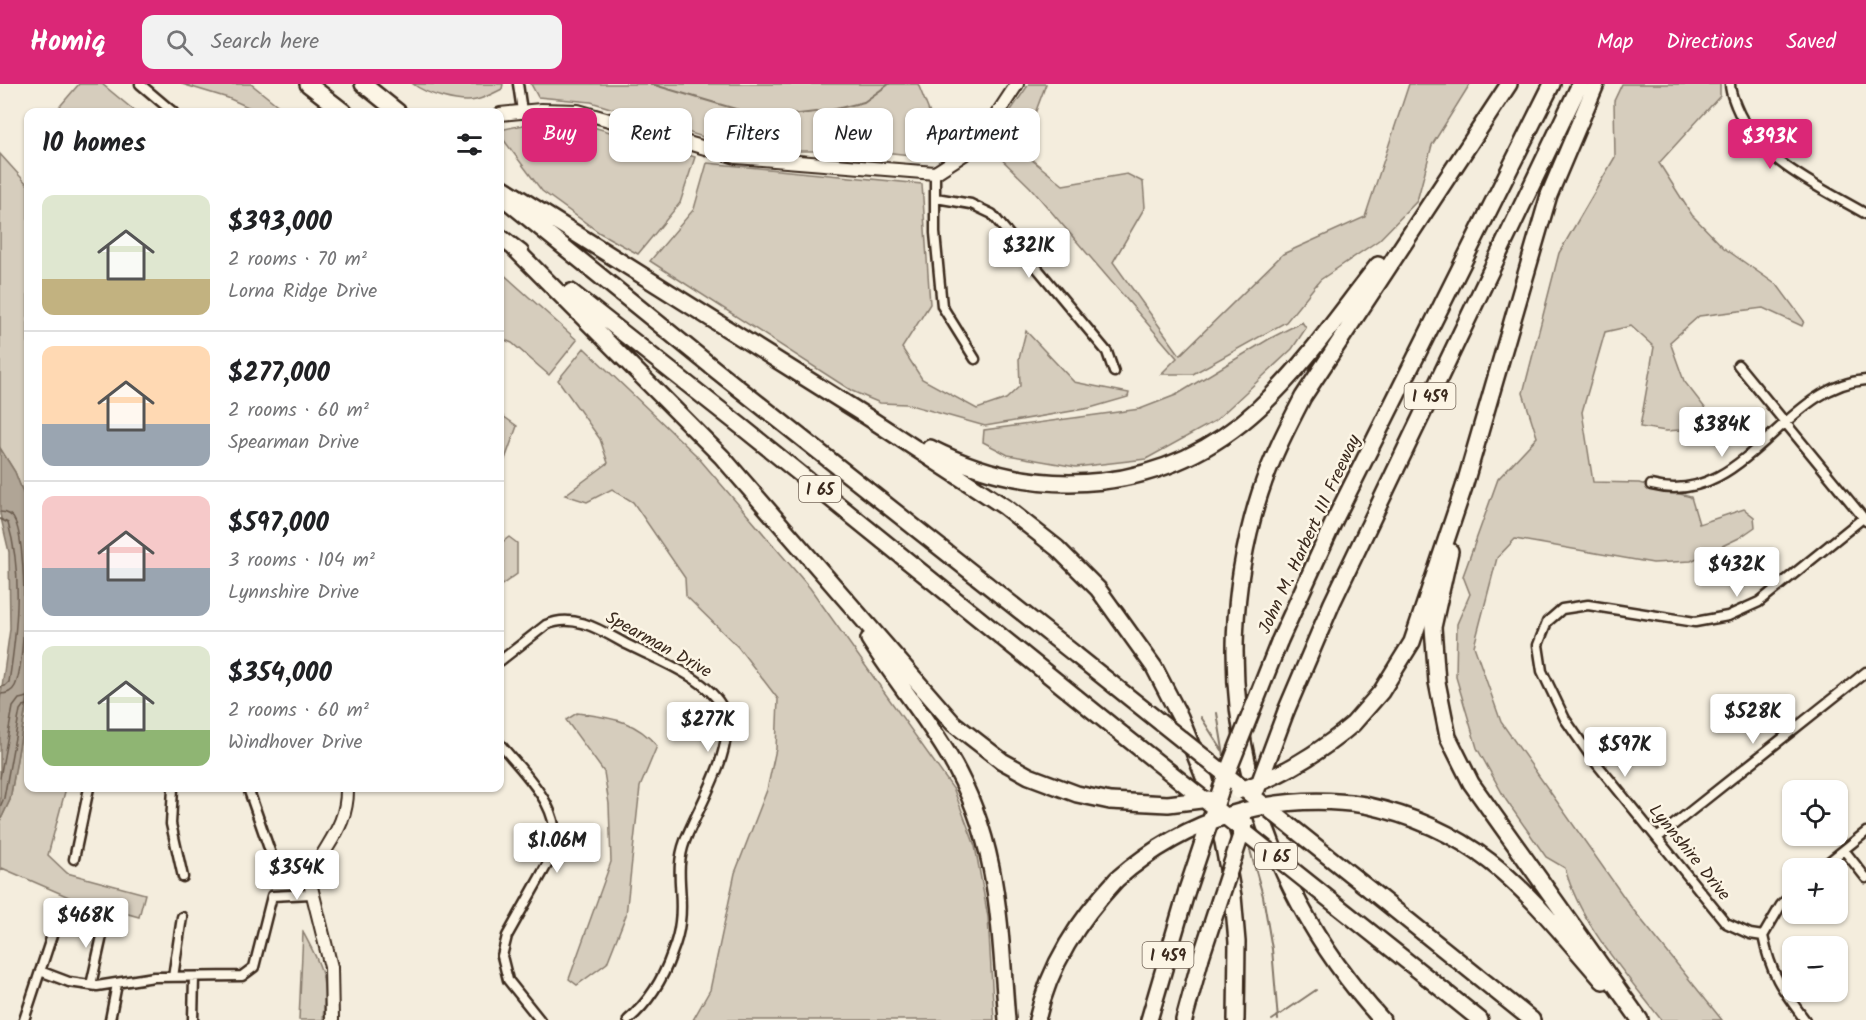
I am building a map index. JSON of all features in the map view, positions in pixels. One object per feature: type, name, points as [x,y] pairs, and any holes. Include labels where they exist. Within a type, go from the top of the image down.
[{"type":"highway","points":[[308,84],[339,108]]},
{"type":"highway","points":[[363,84],[393,108]]},
{"type":"highway","points":[[1382,1020],[1341,969],[1307,916],[1267,837],[1245,760],[1236,689],[1236,615],[1239,582],[1260,494],[1280,441],[1328,355],[1509,84]]},
{"type":"highway","name":"John M. Harbert III Freeway","points":[[1149,1020],[1187,890],[1222,786],[1279,642],[1335,519],[1552,84]]},
{"type":"highway","name":"I 459","points":[[1184,1020],[1201,957],[1237,845],[1286,711],[1332,603],[1580,84]]},
{"type":"highway","points":[[513,247],[722,457],[953,723],[973,741],[1029,776],[1077,794],[1110,801],[1168,804],[1197,801],[1229,794],[1292,769],[1316,754],[1353,724],[1381,692],[1412,642],[1464,487],[1549,195],[1596,84]]},
{"type":"highway","points":[[504,189],[866,416],[1005,507],[1058,548],[1116,611],[1154,667],[1180,717],[1204,777],[1223,842],[1238,942],[1236,1020]]},
{"type":"highway","name":"I 65","points":[[504,198],[660,326],[1532,1020]]},
{"type":"highway","points":[[866,416],[947,457],[972,467],[1017,479],[1080,484],[1129,477],[1157,469],[1204,448],[1227,434],[1259,408],[1288,377],[1431,200]]},
{"type":"highway","name":"I 65","points":[[504,240],[734,421],[1480,1020]]},
{"type":"highway","points":[[1464,487],[1433,627],[1437,682],[1448,737],[1471,783],[1638,1020]]},
{"type":"highway","points":[[848,603],[878,653],[949,755],[981,822],[992,860],[998,904],[1007,1020]]},
{"type":"highway","points":[[1037,1020],[1053,970],[1069,940],[1088,912],[1117,879],[1167,841],[1214,818],[1238,811],[1306,801],[1365,805],[1428,823],[1490,859],[1517,884],[1638,1020]]},
{"type":"street","points":[[140,84],[168,108]]},
{"type":"street","points":[[504,113],[522,111],[518,84]]},
{"type":"street","points":[[597,117],[736,157],[935,173],[969,151],[988,128],[1017,84]]},
{"type":"street","points":[[1730,84],[1730,91],[1741,118],[1769,153],[1796,173],[1866,214]]},
{"type":"street","points":[[935,173],[935,234],[942,306],[975,359]]},
{"type":"street","points":[[936,198],[971,204],[992,214],[1107,352],[1114,372]]},
{"type":"street","points":[[1738,365],[1864,520]]},
{"type":"street","points":[[1651,484],[1682,487],[1708,481],[1725,473],[1819,395],[1852,381],[1866,380]]},
{"type":"street","name":"Lynnshire Drive","points":[[1763,936],[1750,934],[1726,922],[1592,758],[1565,718],[1542,671],[1538,645],[1546,622],[1562,609],[1588,605],[1695,622],[1728,616],[1759,602],[1864,520]]},
{"type":"street","name":"Spearman Drive","points":[[504,658],[546,625],[555,621],[574,621],[593,627],[688,676],[712,693],[723,710],[727,729],[723,752],[681,857],[678,880],[680,922],[675,944],[666,968],[652,994],[628,1020]]},
{"type":"street","points":[[1657,838],[1866,672]]},
{"type":"street","points":[[504,749],[546,802],[555,824],[556,844],[553,854],[507,936],[502,956],[508,980],[540,1020]]},
{"type":"street","points":[[75,859],[88,792]]},
{"type":"street","points":[[173,792],[171,824],[183,877]]},
{"type":"street","points":[[249,792],[272,857]]},
{"type":"street","points":[[332,1020],[331,967],[311,894],[314,874],[343,819],[346,792]]},
{"type":"street","points":[[1834,858],[1866,832]]},
{"type":"street","points":[[1844,850],[1866,878]]},
{"type":"street","points":[[40,971],[69,982],[91,985],[117,984],[154,977],[242,976],[254,967],[272,896],[311,894]]},
{"type":"street","points":[[1782,904],[1763,936],[1776,981],[1805,1020]]},
{"type":"street","points":[[24,1020],[62,905]]},
{"type":"street","points":[[173,977],[182,917]]},
{"type":"street","points":[[91,985],[106,918]]},
{"type":"street","points":[[193,1020],[194,977]]},
{"type":"street","points":[[110,1020],[117,984]]},
{"type":"shaded area","points":[[79,84],[102,84],[131,108],[58,108]]},
{"type":"shaded area","points":[[182,84],[251,84],[281,108],[250,108],[228,98]]},
{"type":"shaded area","points":[[413,84],[503,84],[502,89],[493,94],[479,99],[461,101],[426,91]]},
{"type":"shaded area","points":[[531,84],[918,84],[928,108],[905,108],[905,154],[893,153],[893,108],[813,108],[813,151],[801,151],[801,108],[704,108],[704,137],[692,134],[692,108],[610,108],[591,102],[538,97]]},
{"type":"shaded area","points":[[1029,84],[1046,84],[1037,108],[1012,108]]},
{"type":"shaded area","points":[[1409,84],[1470,84],[1432,145],[1417,201],[1379,240],[1320,280],[1286,322],[1193,374],[1161,374],[1177,358],[1030,187],[1004,162],[1035,162],[1063,185],[1127,174],[1143,182],[1145,207],[1113,262],[1180,355],[1283,254],[1365,217]]},
{"type":"shaded area","points":[[1622,84],[1720,84],[1720,96],[1659,163],[1692,215],[1724,248],[1778,286],[1804,321],[1802,326],[1763,308],[1699,316],[1670,342],[1684,381],[1712,417],[1695,429],[1666,431],[1640,427],[1654,347],[1631,326],[1605,332],[1582,412],[1593,482],[1639,483],[1691,497],[1699,524],[1744,509],[1754,517],[1755,527],[1739,538],[1691,561],[1653,563],[1515,539],[1497,558],[1474,646],[1501,722],[1631,907],[1722,1020],[1661,1020],[1632,983],[1592,927],[1581,908],[1565,868],[1546,857],[1506,800],[1477,748],[1456,677],[1457,624],[1470,594],[1463,576],[1498,479],[1537,437],[1523,393],[1559,253],[1615,157],[1614,101]]},
{"type":"shaded area","points":[[522,125],[522,162],[597,162],[597,128],[609,132],[609,162],[692,162],[692,156],[695,157],[680,203],[638,254],[600,233],[542,191],[504,140],[504,129]]},
{"type":"shaded area","points":[[0,154],[24,181],[24,496],[15,472],[0,448]]},
{"type":"shaded area","points":[[707,163],[922,184],[930,304],[902,348],[922,379],[977,409],[1006,399],[1020,386],[1019,359],[1026,331],[1074,382],[1129,393],[1128,397],[1090,408],[985,426],[907,404],[880,403],[852,391],[650,261],[694,209]]},
{"type":"shaded area","points":[[504,275],[577,340],[549,375],[512,343],[504,340]]},
{"type":"shaded area","points":[[1302,322],[1306,328],[1292,349],[1215,421],[1146,459],[1076,467],[1008,455],[983,442],[984,430],[1140,409],[1176,395],[1269,339]]},
{"type":"shaded area","points":[[584,348],[696,455],[810,588],[954,790],[975,846],[988,917],[994,1020],[693,1020],[710,990],[735,873],[767,790],[776,749],[778,699],[738,647],[686,596],[685,578],[633,502],[612,489],[587,502],[565,495],[608,463],[600,439],[558,380]]},
{"type":"shaded area","points":[[504,417],[517,426],[504,462]]},
{"type":"shaded area","points":[[509,537],[517,543],[517,574],[504,583],[504,541]]},
{"type":"shaded area","points":[[577,713],[621,721],[639,730],[657,746],[640,787],[626,915],[607,963],[577,985],[569,979],[611,862],[609,804],[604,772],[566,720]]},
{"type":"shaded area","points":[[24,718],[24,792],[65,792],[48,855],[67,873],[145,894],[139,917],[71,898],[2,868],[0,871],[0,821],[10,800]]},
{"type":"shaded area","points":[[303,932],[322,974],[324,983],[323,1020],[299,1020]]},
{"type":"water","points":[[0,448],[15,472],[24,496],[24,718],[10,800],[0,821],[0,701],[10,629],[9,552],[0,514]]},
{"type":"waterway","points":[[651,84],[766,118],[832,110],[864,102],[889,84]]},
{"type":"waterway","points":[[1217,713],[1225,762]]},
{"type":"waterway","points":[[1201,717],[1222,750]]},
{"type":"waterway","points":[[1248,843],[1263,896],[1272,949],[1278,1020]]},
{"type":"waterway","points":[[1272,1020],[1316,990]]}]
